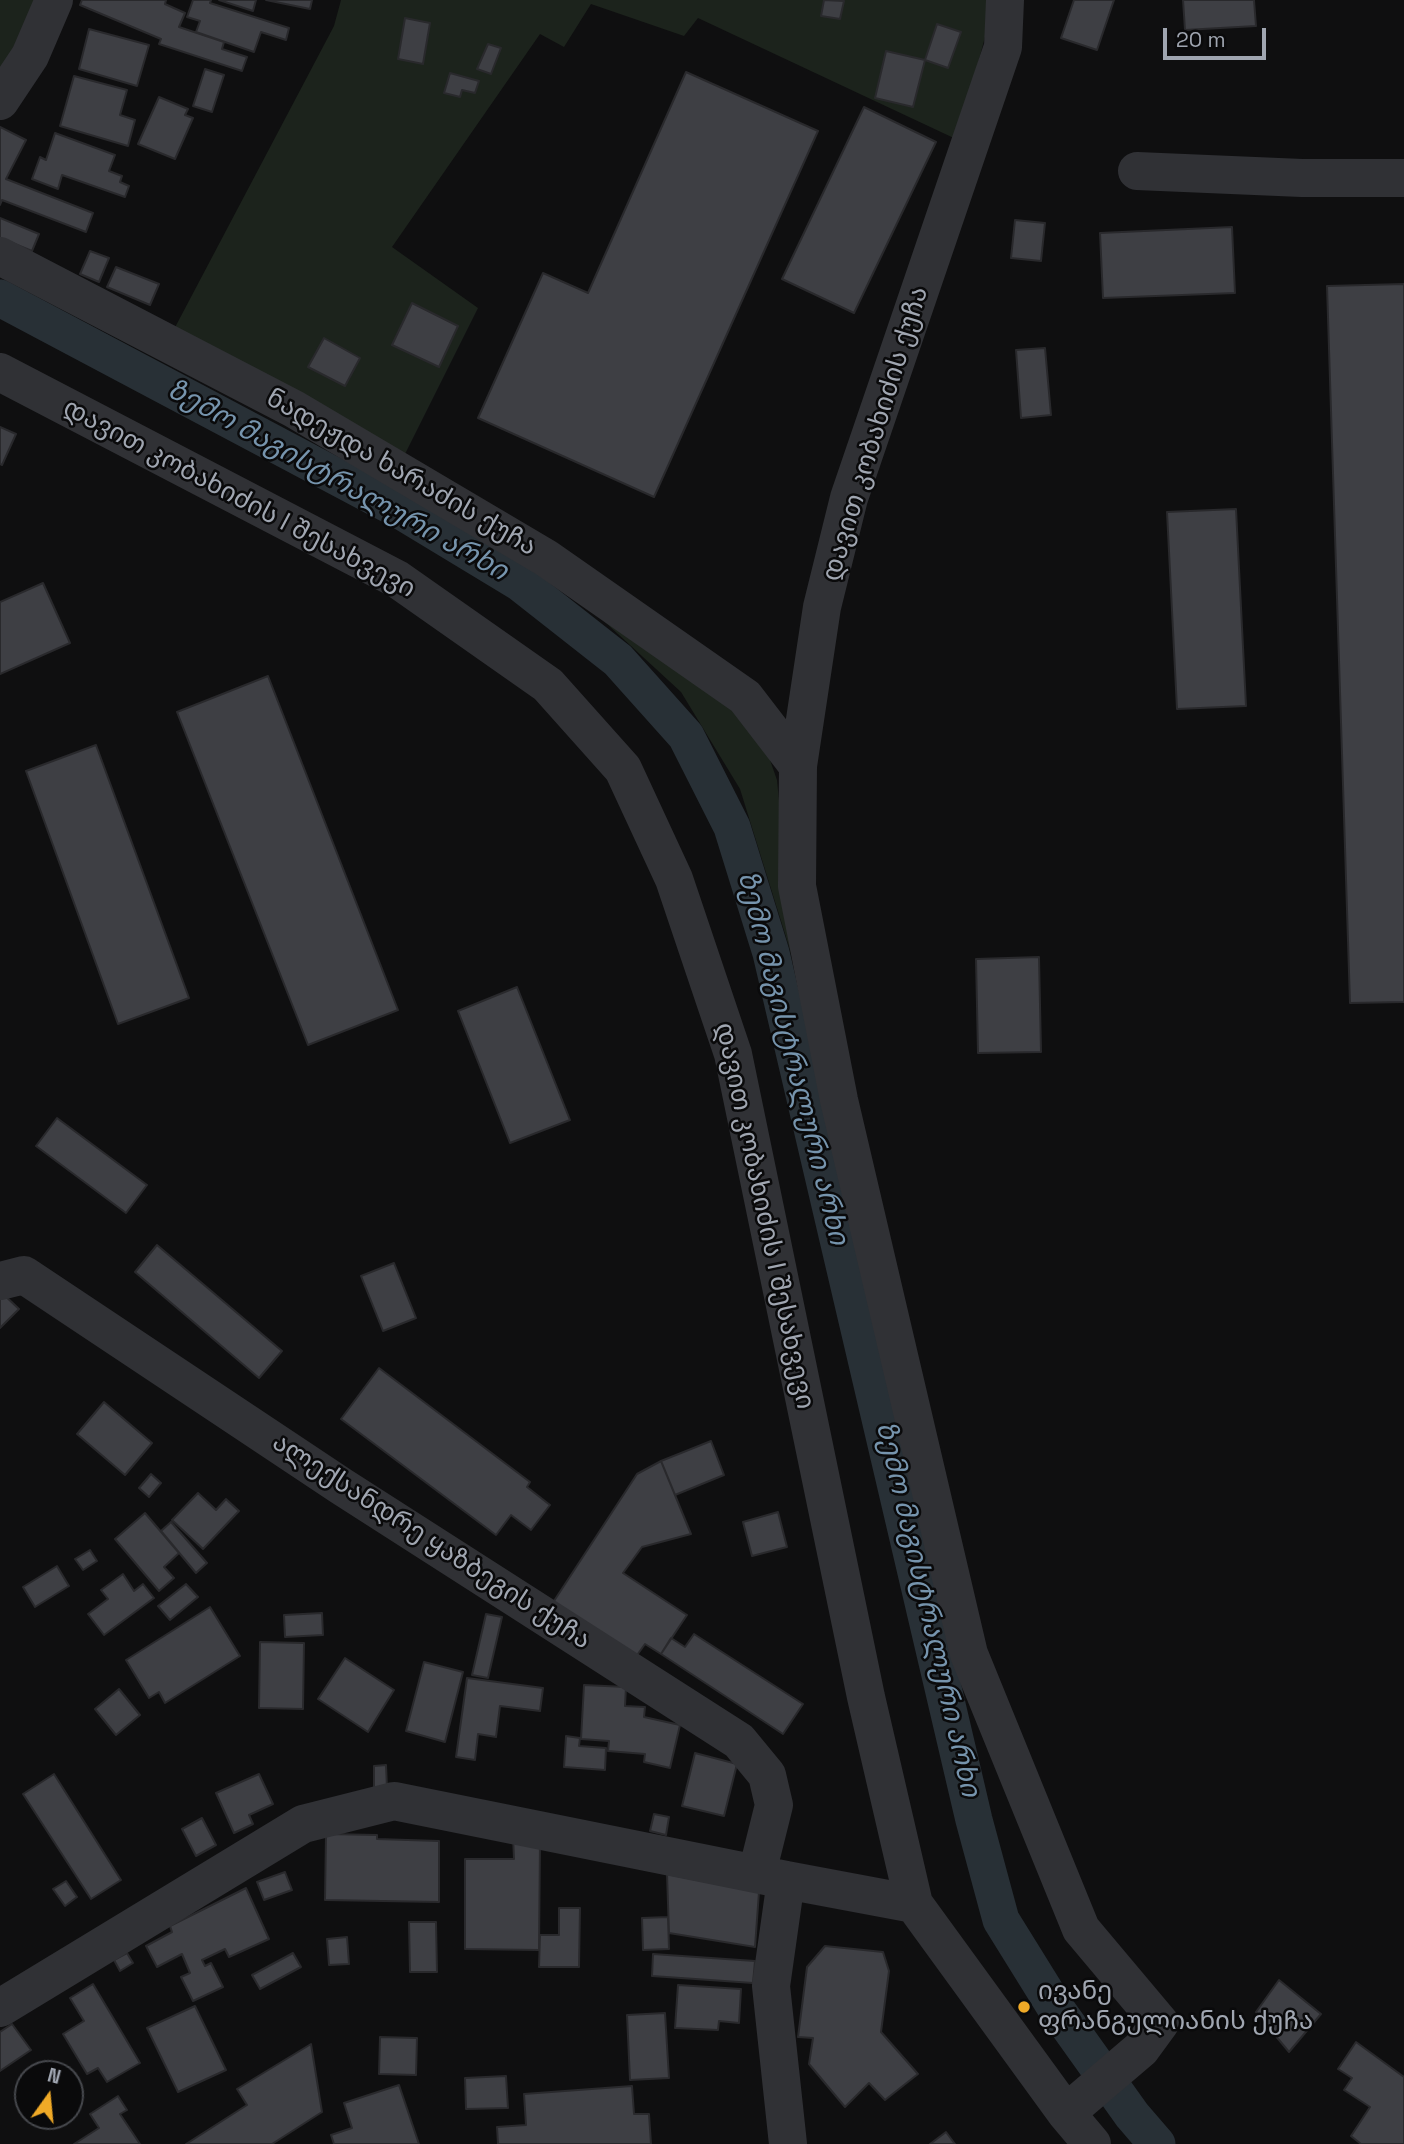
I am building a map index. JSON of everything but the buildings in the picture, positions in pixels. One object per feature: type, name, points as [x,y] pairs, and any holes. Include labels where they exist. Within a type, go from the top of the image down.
[{"type":"street","points":[[0,101],[30,56],[54,0]]},
{"type":"street","name":"დავით კობახიძის ქუჩა","points":[[1005,0],[1003,47],[849,498],[822,607],[798,766],[797,886],[839,1100],[969,1654],[1081,1929],[1160,2023],[1141,2049],[1080,2102]]},
{"type":"street","points":[[1137,171],[1302,178],[1404,178]]},
{"type":"street","name":"ნადეჟდა ხარაძის ქუჩა","points":[[0,256],[294,409],[546,558],[745,697],[798,766]]},
{"type":"street","name":"დავით კობახიძის I შესახვევი","points":[[0,372],[397,579],[548,685],[623,769],[674,879],[733,1054],[866,1697],[914,1905],[1080,2102]]},
{"type":"street","name":"ალექსანდრე ყაზბეგის ქუჩა","points":[[0,1281],[24,1275],[341,1486],[739,1741],[767,1775],[774,1805],[771,1876]]},
{"type":"street","points":[[0,2008],[303,1824],[394,1801],[914,1905]]},
{"type":"street","points":[[771,1876],[771,1986],[788,2144]]},
{"type":"street","points":[[1080,2102],[1092,2144]]},
{"type":"shaded area","points":[[0,0],[41,0],[0,77]]},
{"type":"shaded area","points":[[341,0],[989,0],[986,33],[958,140],[698,18],[684,36],[591,4],[564,47],[540,34],[392,247],[478,308],[403,458],[171,335],[334,26]]},
{"type":"shaded area","points":[[568,588],[715,693],[763,740],[777,780],[795,966],[740,789],[681,692]]},
{"type":"waterway","name":"ზემო მაგისტრალური არხი","points":[[0,298],[401,511],[520,583],[618,660],[686,736],[732,827],[771,953],[974,1820],[1001,1920],[1055,2007],[1132,2115],[1157,2144]]},
{"type":"place","name":"ივანე ფრანგულიანის ქუჩა","points":[[1024,2007]]}]
